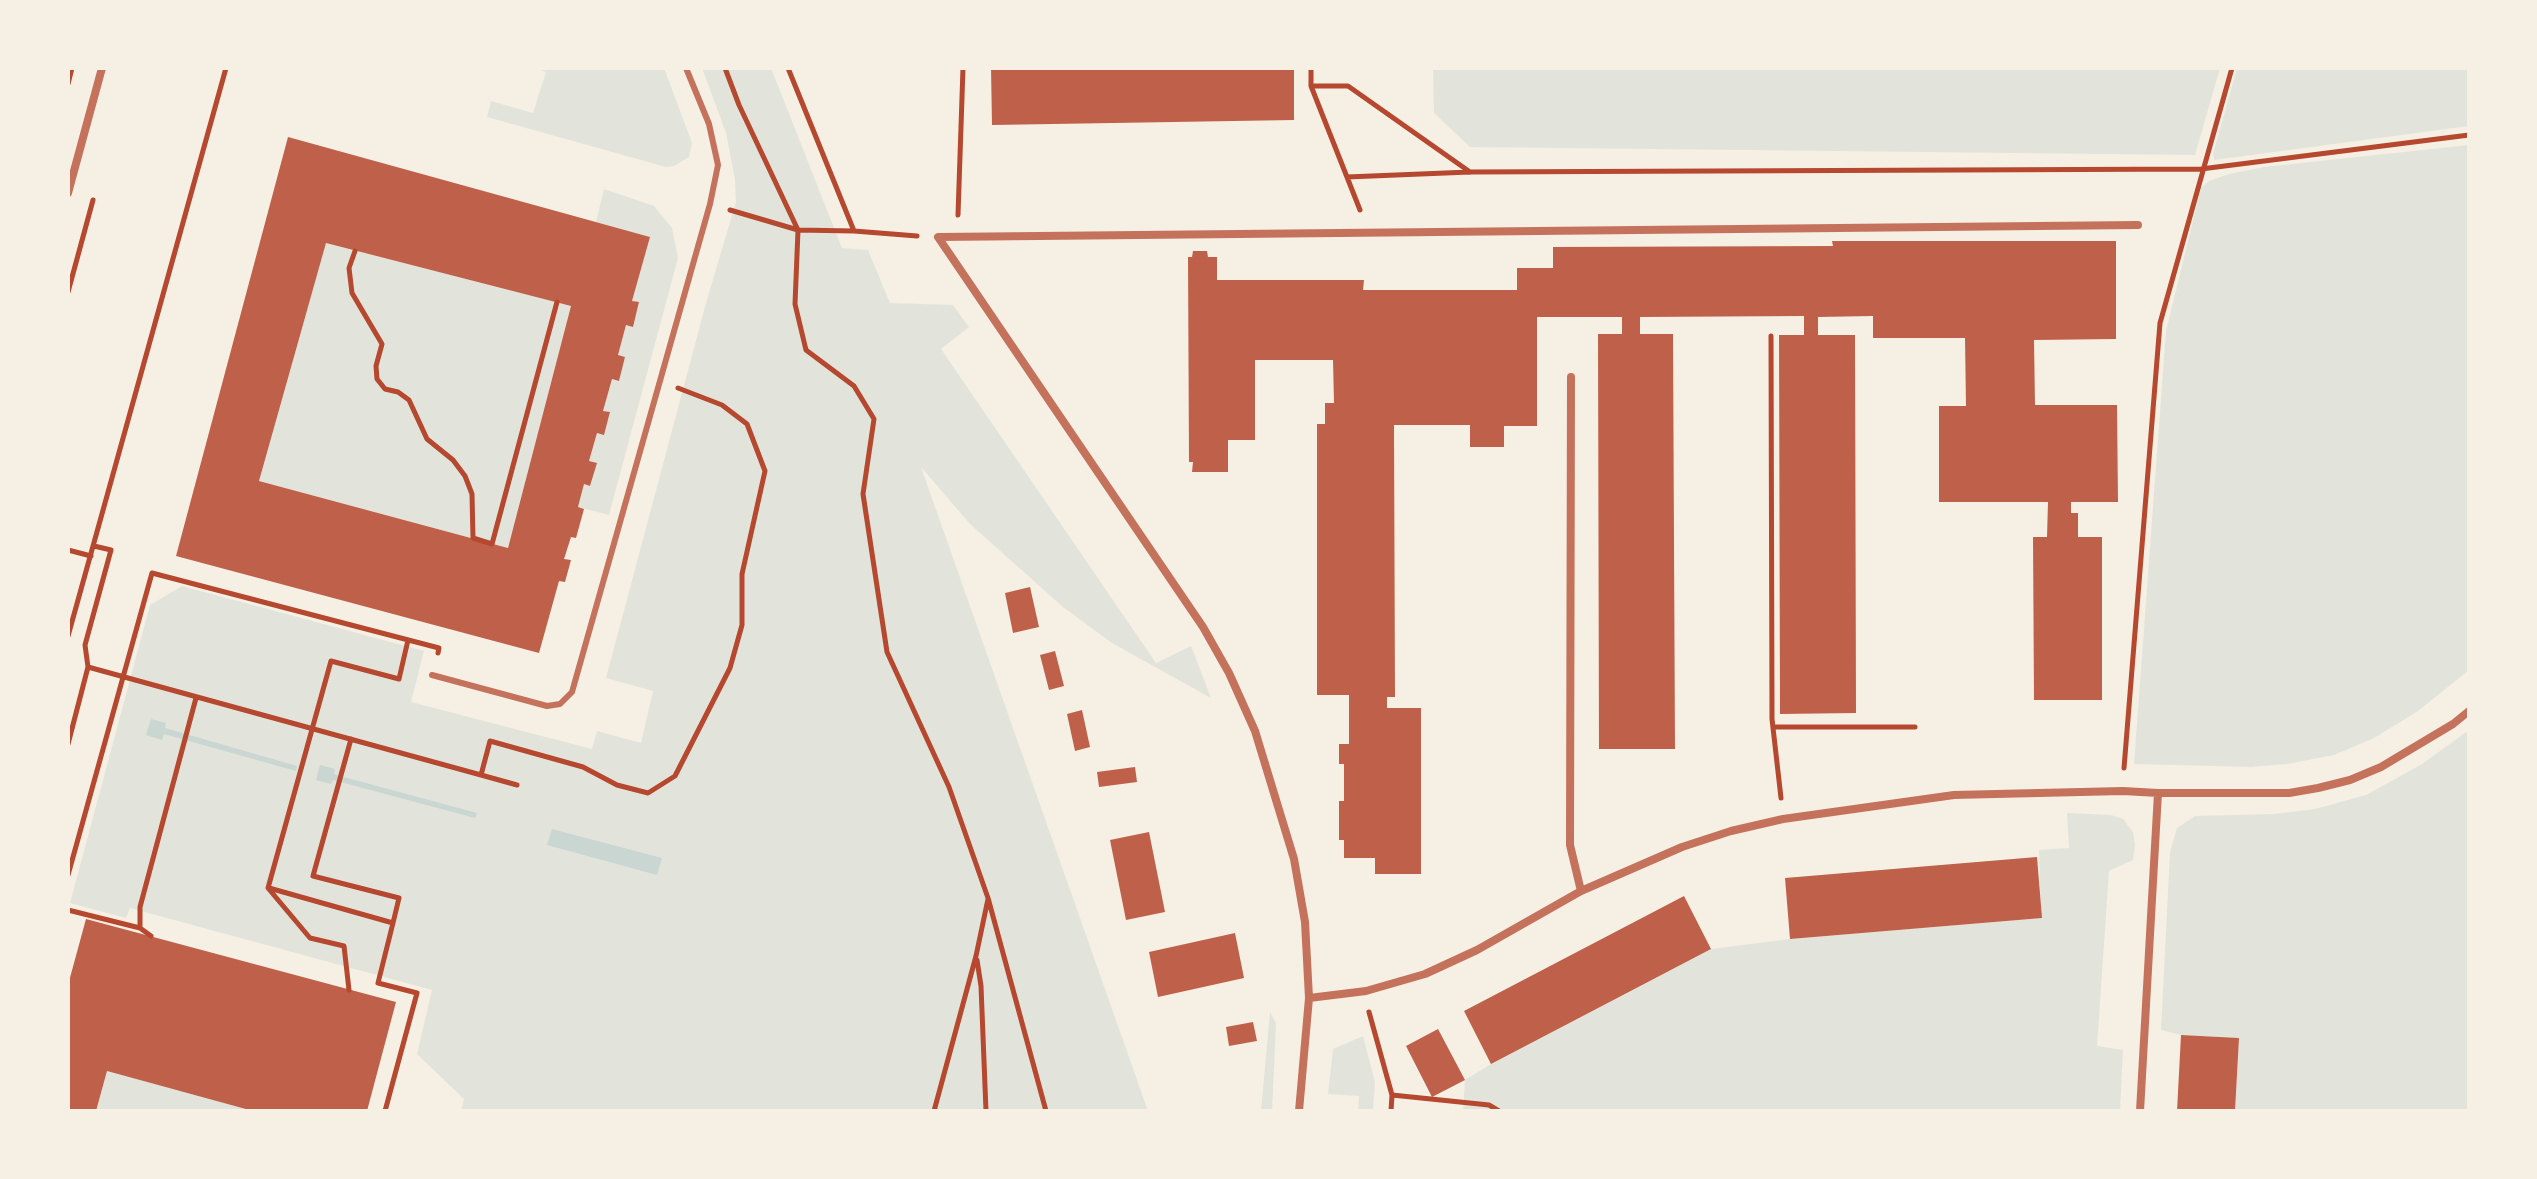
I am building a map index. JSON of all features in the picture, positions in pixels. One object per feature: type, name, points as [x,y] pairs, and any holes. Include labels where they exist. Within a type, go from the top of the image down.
[{"type":"street","points":[[68,193],[102,68]]},
{"type":"street","points":[[938,237],[2138,225]]},
{"type":"street","points":[[938,237],[1203,627],[1229,673],[1255,731],[1294,859],[1305,922],[1309,998],[1299,1111]]},
{"type":"street","points":[[1571,377],[1570,845],[1581,891]]},
{"type":"street","points":[[1309,998],[1366,991],[1425,974],[1477,950],[1581,891],[1682,847],[1731,831],[1783,819],[1954,795],[2123,791],[2289,793],[2350,780],[2381,767],[2469,711]]},
{"type":"street","points":[[2140,1111],[2158,793]]},
{"type":"lane","points":[[432,675],[536,704],[554,706],[566,700],[576,680],[710,204],[718,165],[709,124],[686,68]]},
{"type":"path","points":[[68,84],[72,68]]},
{"type":"path","points":[[68,636],[226,68]]},
{"type":"path","points":[[725,68],[739,105],[798,230],[795,304],[806,350],[854,386],[874,419],[863,494],[887,652],[949,787],[988,898],[1046,1111]]},
{"type":"path","points":[[788,68],[854,231]]},
{"type":"path","points":[[958,238],[963,68]]},
{"type":"path","points":[[1311,68],[1311,86],[1369,233]]},
{"type":"path","points":[[2123,791],[2160,323],[2232,68]]},
{"type":"path","points":[[1311,86],[1348,86],[1470,172]]},
{"type":"path","points":[[1347,177],[1470,172],[2201,169],[2469,135]]},
{"type":"path","points":[[710,204],[798,230],[938,237]]},
{"type":"path","points":[[355,251],[349,268],[352,293],[382,344],[376,366],[377,379],[385,389],[398,392],[409,400],[427,439],[453,460],[465,476],[472,494],[473,538],[492,544],[557,302]]},
{"type":"path","points":[[1771,336],[1773,727],[1783,819]]},
{"type":"path","points":[[481,775],[490,741],[583,767],[617,785],[648,793],[675,776],[730,668],[742,625],[742,574],[765,471],[747,424],[722,405],[659,381]]},
{"type":"path","points":[[68,744],[88,667],[85,645],[111,550],[94,546]]},
{"type":"path","points":[[68,550],[91,556]]},
{"type":"path","points":[[68,875],[152,573],[439,648],[432,675]]},
{"type":"path","points":[[268,888],[331,661],[399,679],[408,640]]},
{"type":"path","points":[[88,667],[517,785]]},
{"type":"path","points":[[140,928],[140,907],[196,698]]},
{"type":"path","points":[[1773,727],[1915,727]]},
{"type":"path","points":[[351,739],[313,876],[399,898],[378,983],[417,993],[385,1111]]},
{"type":"path","points":[[268,888],[393,923]]},
{"type":"path","points":[[268,888],[310,938],[344,946],[349,990]]},
{"type":"path","points":[[934,1111],[976,956],[988,898]]},
{"type":"path","points":[[68,910],[140,928],[151,936]]},
{"type":"path","points":[[976,956],[981,986],[986,1111]]},
{"type":"path","points":[[1366,991],[1373,1034],[1392,1095],[1391,1111]]},
{"type":"path","points":[[1392,1095],[1489,1105],[1499,1111]]},
{"type":"shaded area","points":[[533,68],[664,68],[692,143],[689,157],[666,167],[487,117],[491,101],[533,113],[546,72]]},
{"type":"shaded area","points":[[702,68],[771,68],[842,248],[868,250],[890,303],[953,305],[969,327],[941,349],[1156,663],[1191,646],[1211,698],[1112,643],[1063,607],[970,524],[921,467],[1148,1111],[461,1111],[464,1099],[417,1054],[432,990],[130,908],[126,918],[70,903],[150,605],[182,586],[424,651],[411,702],[592,749],[597,731],[641,743],[653,691],[606,678],[736,202],[726,133]]},
{"type":"shaded area","points":[[1433,68],[2220,68],[2195,155],[1470,147],[1434,113]]},
{"type":"shaded area","points":[[2237,68],[2469,68],[2469,126],[2214,160],[2213,154]]},
{"type":"shaded area","points":[[2469,145],[2469,670],[2418,711],[2374,738],[2334,755],[2251,767],[2134,764],[2166,331],[2201,188],[2209,181],[2229,174],[2264,167]]},
{"type":"shaded area","points":[[604,189],[654,206],[672,228],[678,258],[609,515],[578,507],[584,484],[591,485],[596,464],[589,461],[597,433],[604,434],[610,413],[603,411],[612,379],[619,381],[625,357],[618,355],[626,325],[633,326],[639,303],[632,301],[650,237],[596,222]]},
{"type":"shaded area","points":[[326,243],[571,306],[508,548],[259,481]]},
{"type":"shaded area","points":[[151,719],[166,723],[165,728],[297,766],[296,771],[164,734],[162,740],[146,735]]},
{"type":"shaded area","points":[[2469,730],[2469,1111],[2235,1111],[2239,1038],[2181,1035],[2161,1030],[2170,852],[2177,828],[2195,816],[2274,814],[2315,809],[2366,795],[2422,764]]},
{"type":"shaded area","points":[[320,765],[335,769],[334,774],[340,776],[477,813],[475,818],[333,780],[331,784],[316,780]]},
{"type":"shaded area","points":[[2067,813],[2111,815],[2123,819],[2133,832],[2133,860],[2109,871],[2097,1046],[2123,1050],[2120,1111],[1463,1111],[1465,1080],[1711,949],[1790,939],[2041,918],[2039,850],[2069,848]]},
{"type":"shaded area","points":[[552,829],[662,858],[657,875],[547,845]]},
{"type":"shaded area","points":[[1270,1012],[1276,1023],[1272,1111],[1261,1111]]},
{"type":"shaded area","points":[[1363,1036],[1375,1082],[1373,1111],[1358,1111],[1359,1096],[1328,1094],[1333,1049]]},
{"type":"shaded area","points":[[107,1071],[253,1111],[96,1111]]},
{"type":"building","points":[[991,68],[1294,68],[1294,120],[992,125]]},
{"type":"building","points":[[288,137],[650,237],[632,301],[639,302],[633,327],[626,325],[618,355],[625,357],[619,381],[612,379],[603,411],[610,412],[604,435],[597,433],[589,461],[597,463],[590,486],[584,484],[578,507],[584,509],[576,538],[571,537],[564,559],[571,560],[565,582],[559,581],[539,653],[176,556]],"holes":[[[326,243],[571,306],[508,548],[259,481]]]},
{"type":"building","points":[[1832,241],[2116,241],[2116,339],[2034,340],[2035,405],[2117,405],[2118,502],[2071,502],[2071,513],[2078,513],[2078,537],[2102,537],[2102,700],[2034,700],[2033,537],[2047,537],[2048,502],[1939,502],[1939,406],[1966,406],[1965,338],[1873,338],[1873,316],[1818,317],[1818,335],[1855,335],[1856,713],[1780,714],[1779,335],[1804,335],[1804,316],[1640,317],[1640,334],[1673,334],[1675,749],[1599,749],[1598,334],[1622,334],[1622,317],[1537,317],[1537,426],[1504,426],[1504,447],[1470,447],[1470,425],[1394,425],[1395,697],[1387,697],[1387,708],[1421,708],[1421,874],[1375,874],[1375,858],[1344,858],[1344,840],[1339,840],[1339,801],[1344,801],[1344,764],[1339,764],[1339,744],[1349,744],[1349,695],[1317,695],[1317,424],[1325,424],[1325,403],[1334,403],[1333,360],[1255,360],[1255,440],[1228,440],[1228,472],[1192,472],[1193,462],[1189,462],[1188,257],[1192,257],[1193,251],[1207,251],[1208,257],[1217,257],[1217,280],[1364,280],[1363,290],[1517,290],[1517,268],[1553,268],[1553,247],[1833,246]]},
{"type":"building","points":[[1030,587],[1039,627],[1013,633],[1005,593]]},
{"type":"building","points":[[1055,651],[1064,686],[1049,690],[1040,655]]},
{"type":"building","points":[[1082,710],[1090,747],[1075,751],[1067,714]]},
{"type":"building","points":[[1135,767],[1137,782],[1099,787],[1097,772]]},
{"type":"building","points":[[1149,832],[1165,912],[1126,920],[1110,840]]},
{"type":"building","points":[[2037,857],[2042,918],[1790,939],[1785,878]]},
{"type":"building","points":[[1684,896],[1711,949],[1491,1064],[1464,1011]]},
{"type":"building","points":[[86,919],[396,1002],[367,1111],[253,1111],[107,1071],[96,1111],[68,1111],[68,985]]},
{"type":"building","points":[[1235,933],[1244,978],[1158,997],[1149,952]]},
{"type":"building","points":[[1253,1022],[1257,1041],[1229,1046],[1226,1027]]},
{"type":"building","points":[[1438,1029],[1465,1080],[1432,1097],[1406,1046]]},
{"type":"building","points":[[2181,1035],[2239,1038],[2235,1111],[2177,1111]]}]
